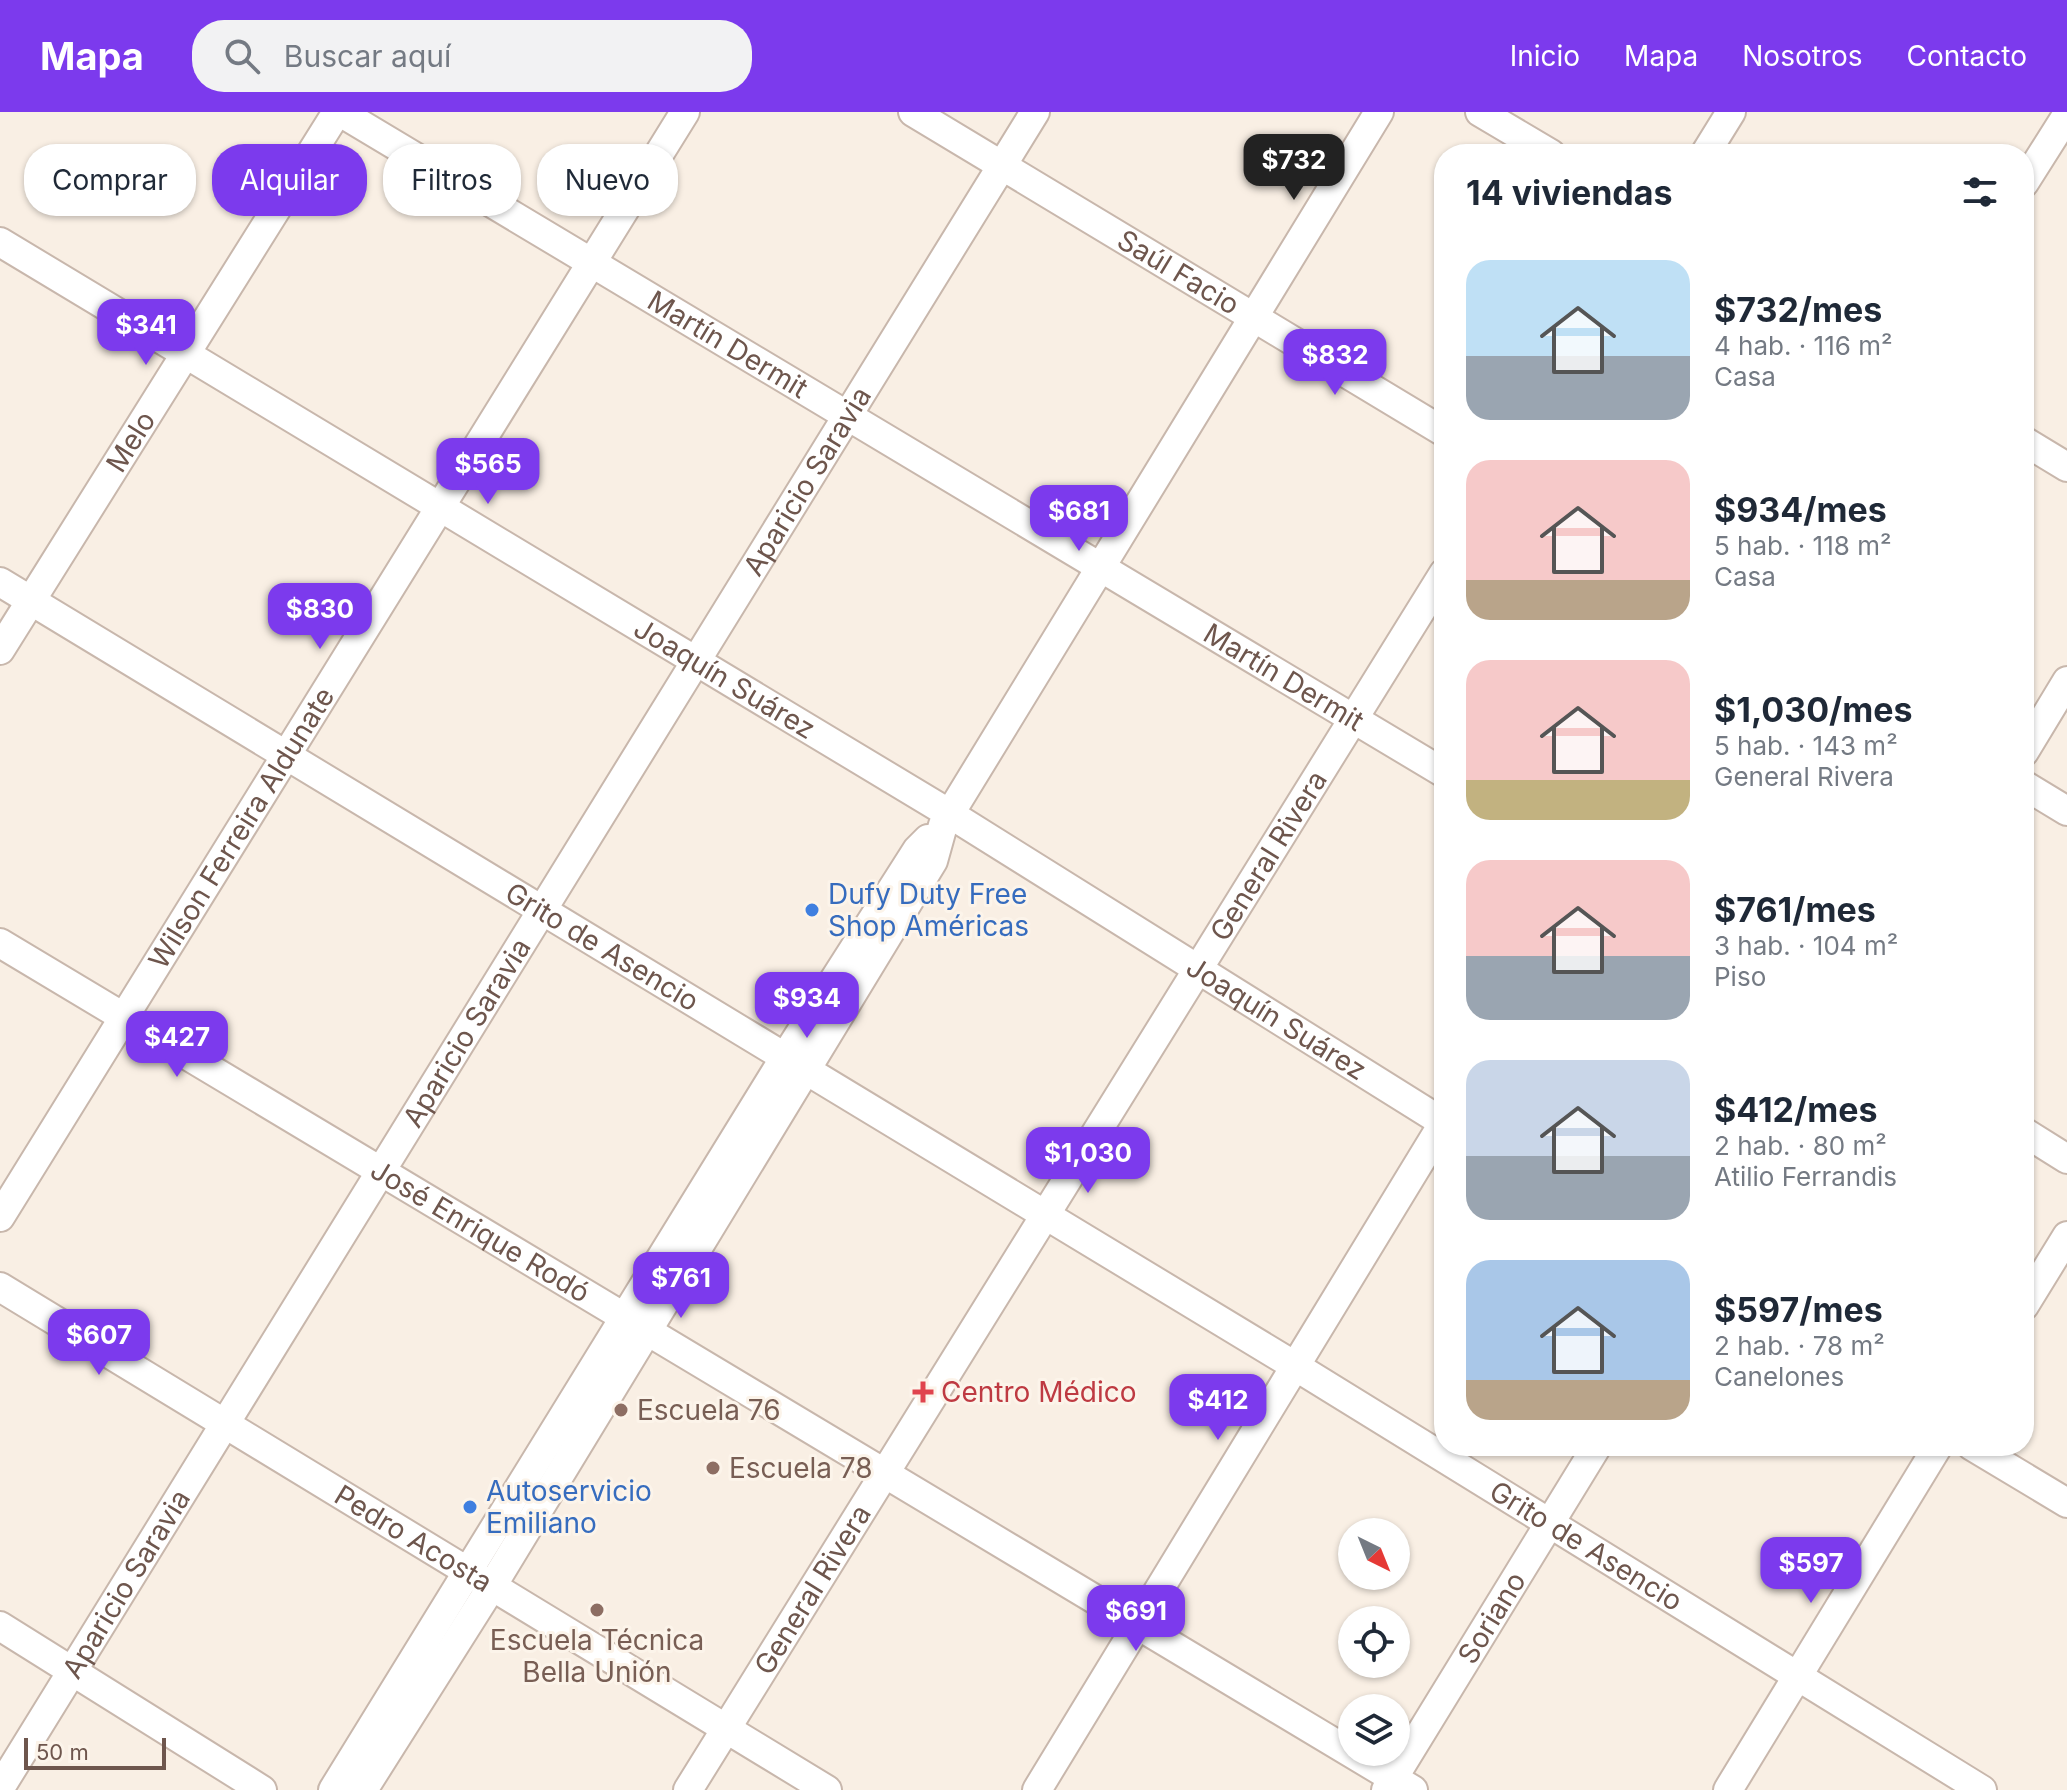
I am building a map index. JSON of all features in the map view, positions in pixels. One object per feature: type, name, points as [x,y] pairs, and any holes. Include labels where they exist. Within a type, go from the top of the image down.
[{"type":"street","name":"Martín Dermit","points":[[338,112],[849,413],[1100,568],[1434,767]]},
{"type":"street","name":"Melo","points":[[0,650],[338,112]]},
{"type":"street","name":"Wilson Ferreira Aldunate","points":[[0,1217],[685,112]]},
{"type":"street","name":"Saúl Facio","points":[[913,112],[1434,426]]},
{"type":"street","name":"Aparicio Saravia","points":[[0,1788],[1035,112]]},
{"type":"street","points":[[363,1790],[481,1580],[794,1063],[917,850],[947,820],[1379,112]]},
{"type":"street","points":[[1480,112],[1534,144]]},
{"type":"street","points":[[1711,144],[1731,112]]},
{"type":"street","points":[[2034,165],[2060,119]]},
{"type":"street","name":"Joaquín Suárez","points":[[0,242],[696,662],[947,820],[1199,970],[1434,1117]]},
{"type":"street","points":[[2034,447],[2067,467]]},
{"type":"street","name":"Grito de Asencio","points":[[0,582],[1434,1452]]},
{"type":"street","name":"General Rivera","points":[[688,1790],[1434,589]]},
{"type":"street","points":[[2034,735],[2067,681]]},
{"type":"street","points":[[2034,791],[2067,811]]},
{"type":"street","name":"José Enrique Rodó","points":[[0,943],[1138,1623],[1397,1786]]},
{"type":"street","points":[[2034,1138],[2067,1159]]},
{"type":"street","points":[[1037,1790],[1434,1139]]},
{"type":"street","points":[[2034,1290],[2067,1236]]},
{"type":"street","name":"Pedro Acosta","points":[[0,1287],[827,1790]]},
{"type":"street","name":"Grito de Asencio","points":[[1441,1456],[1982,1790]]},
{"type":"street","name":"Soriano","points":[[1397,1786],[1591,1456]]},
{"type":"street","points":[[1728,1790],[1932,1456]]},
{"type":"street","points":[[1989,1456],[2067,1503]]},
{"type":"street","points":[[333,1790],[481,1580]]},
{"type":"street","points":[[0,1626],[262,1790]]},
{"type":"place","name":"Dufy Duty Free Shop Américas","points":[[812,910]]},
{"type":"place","name":"Centro Médico","points":[[923,1392]]},
{"type":"place","name":"Escuela 76","points":[[621,1410]]},
{"type":"place","name":"Escuela 78","points":[[713,1468]]},
{"type":"place","name":"Autoservicio Emiliano","points":[[470,1507]]},
{"type":"place","name":"Escuela Técnica Bella Unión","points":[[597,1610]]}]
